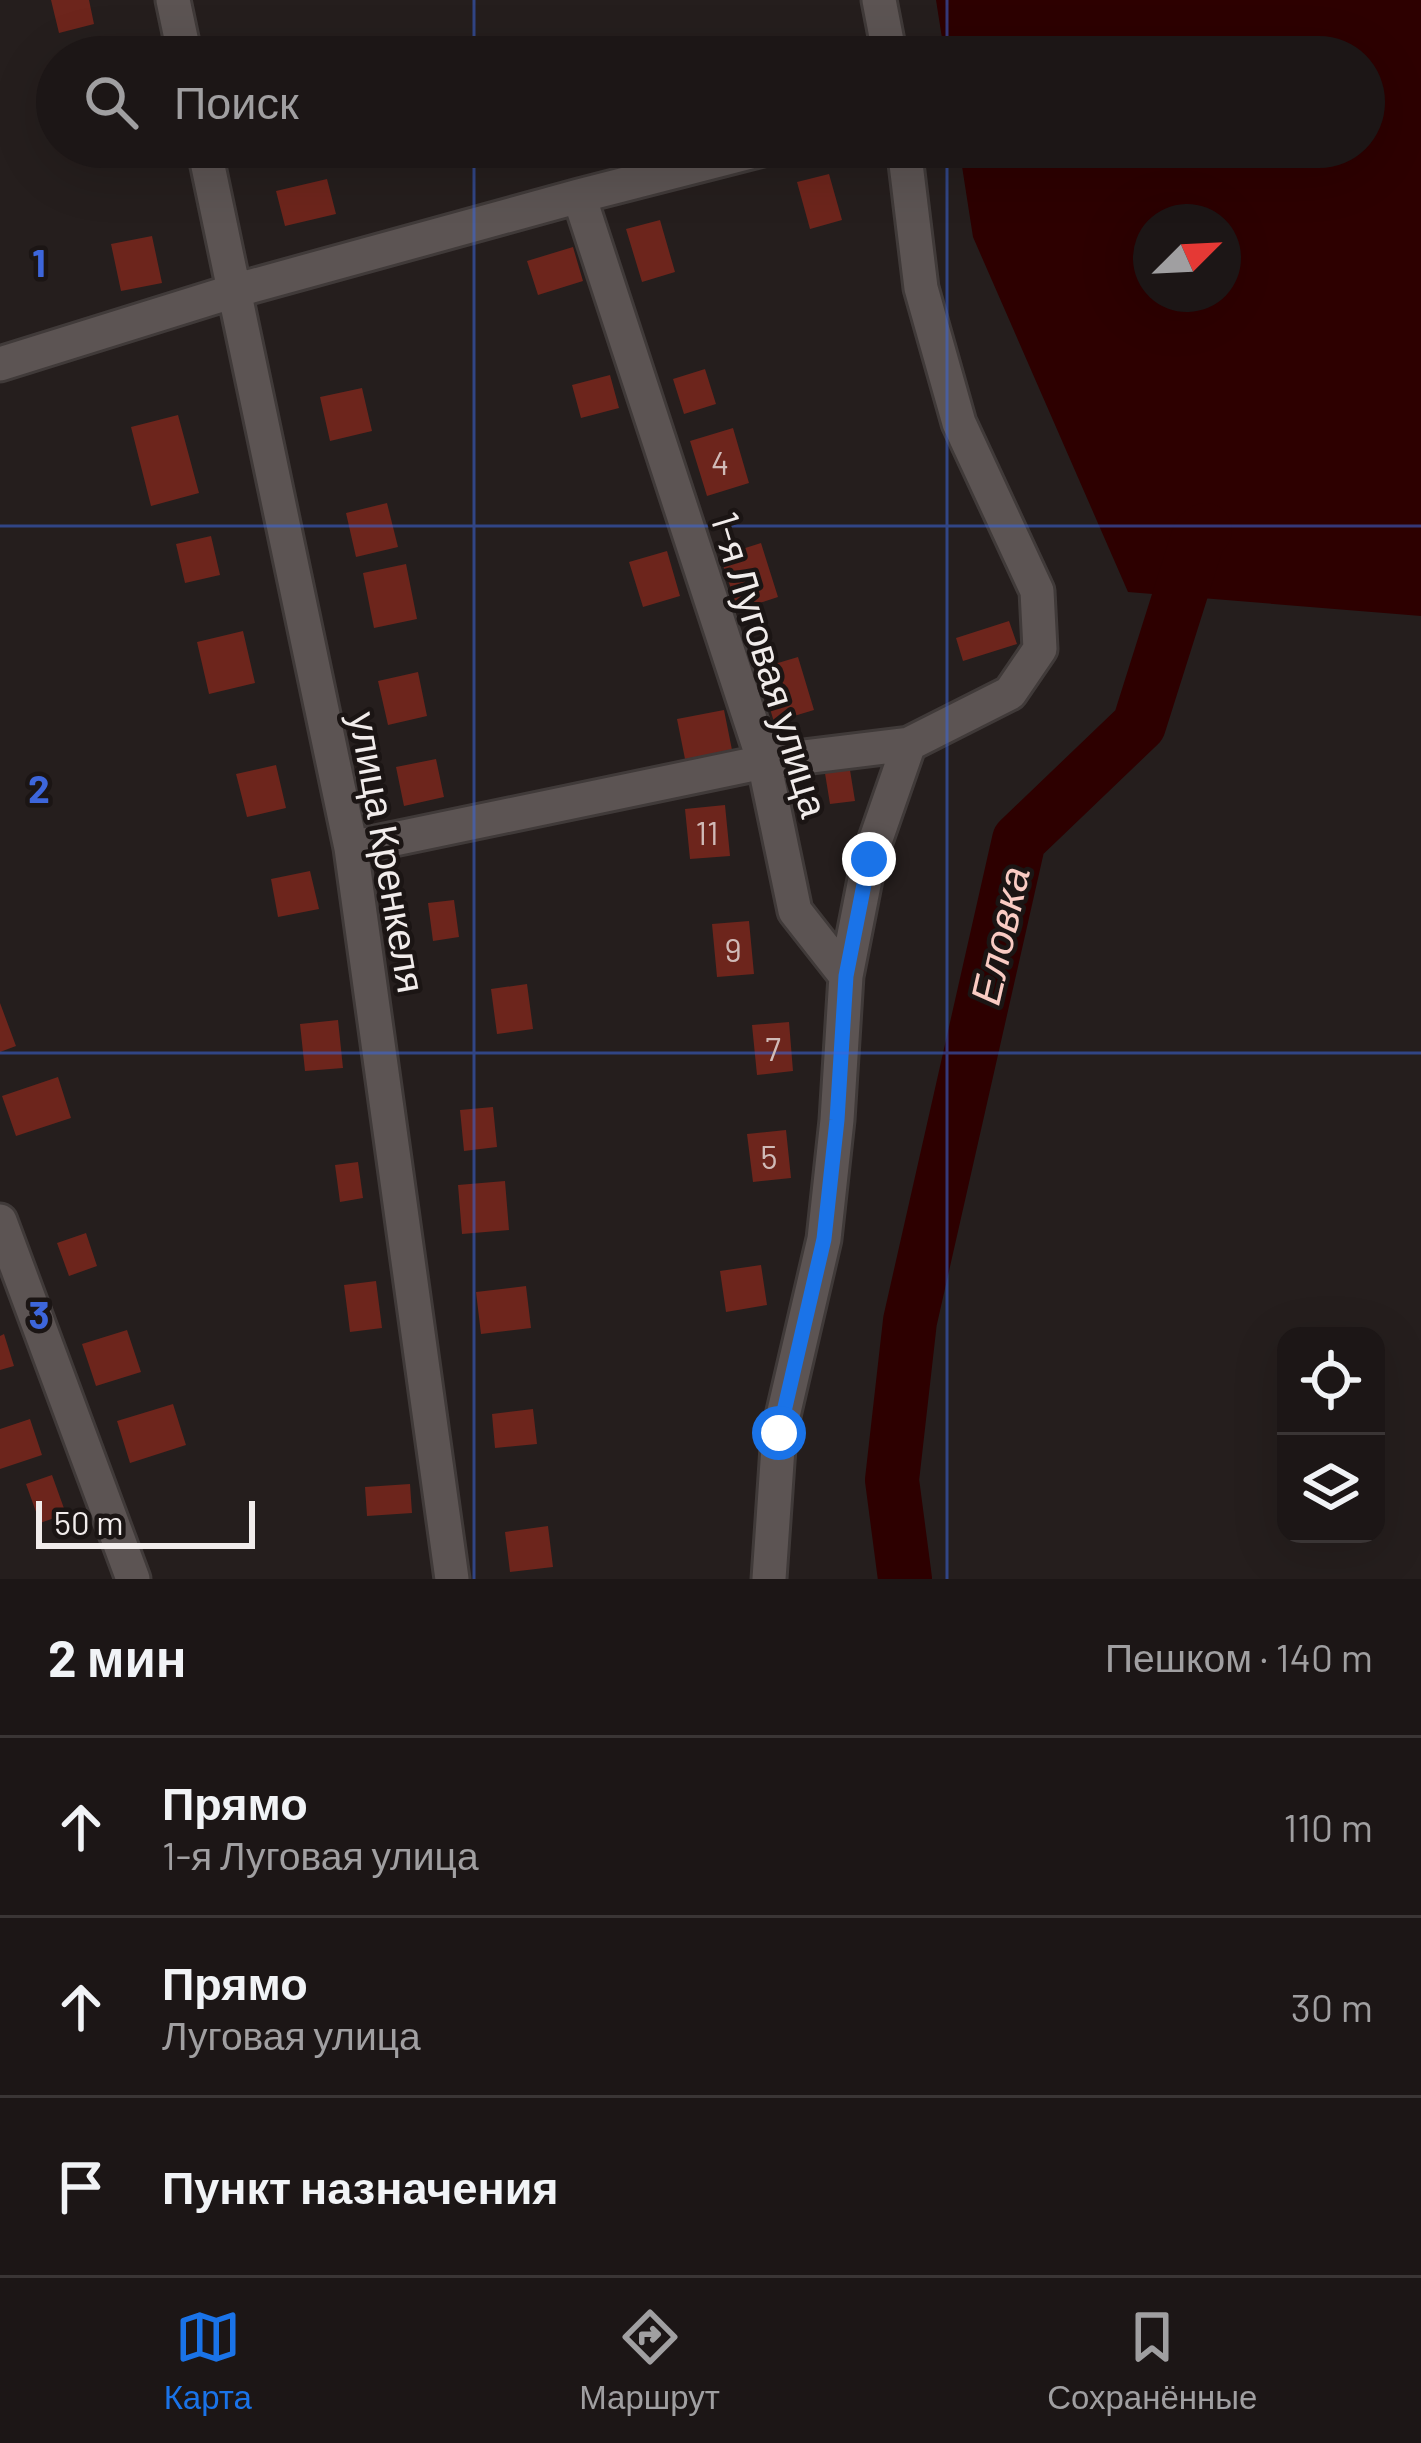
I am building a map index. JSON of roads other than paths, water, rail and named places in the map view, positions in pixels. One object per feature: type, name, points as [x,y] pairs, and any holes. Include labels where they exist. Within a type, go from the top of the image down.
[{"type":"street","points":[[173,0],[181,36]]},
{"type":"street","points":[[879,0],[886,36]]},
{"type":"street","name":"улица Кренкеля","points":[[208,168],[352,848],[452,1579]]},
{"type":"street","points":[[0,364],[234,291],[688,168]]},
{"type":"street","points":[[352,848],[764,762],[909,744],[1010,693],[1040,649],[1037,591],[959,423],[921,288],[907,168]]},
{"type":"street","name":"1-я Луговая улица","points":[[578,196],[764,762],[796,911],[846,976]]},
{"type":"street","points":[[769,1579],[779,1433],[824,1239],[846,976],[869,859],[909,744]]},
{"type":"street","points":[[0,1221],[133,1579]]},
{"type":"waterway","name":"Еловка","points":[[905,1579],[892,1480],[910,1321],[1019,840],[1139,725],[1199,535],[1205,530]]}]
